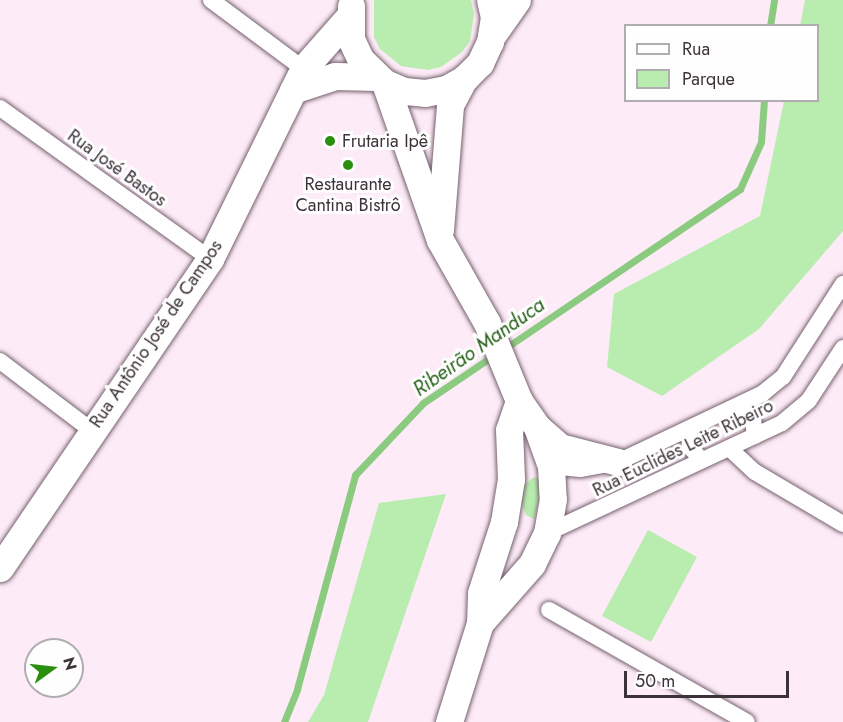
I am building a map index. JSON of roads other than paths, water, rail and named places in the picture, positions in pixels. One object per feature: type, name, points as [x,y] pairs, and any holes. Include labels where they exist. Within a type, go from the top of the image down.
[{"type":"main road","points":[[490,0],[494,17],[491,37]]},
{"type":"main road","points":[[440,240],[450,105],[464,79],[480,63],[491,37],[517,0]]},
{"type":"main road","name":"Rua Antônio José de Campos","points":[[0,568],[210,259],[305,80],[350,8]]},
{"type":"main road","points":[[350,8],[351,39],[361,60],[380,80],[404,92],[425,93],[464,79]]},
{"type":"main road","points":[[305,80],[335,76],[380,80]]},
{"type":"main road","points":[[380,80],[440,240],[487,323],[516,394],[537,428],[551,466],[553,499],[547,533],[532,564],[480,623]]},
{"type":"main road","points":[[449,722],[480,623],[481,593],[504,522],[511,479],[509,430],[516,394]]},
{"type":"main road","points":[[537,428],[560,447],[618,462]]},
{"type":"main road","points":[[511,479],[537,467],[551,466]]},
{"type":"main road","points":[[504,522],[524,534],[547,533]]},
{"type":"street","points":[[211,0],[305,80]]},
{"type":"street","name":"Rua José Bastos","points":[[0,108],[210,259]]},
{"type":"street","name":"Rua Euclides Leite Ribeiro","points":[[551,466],[580,469],[618,462],[763,393],[783,377],[843,284]]},
{"type":"street","name":"Rua Euclides Leite Ribeiro","points":[[547,533],[782,423],[809,400],[843,348]]},
{"type":"street","points":[[0,361],[92,430]]},
{"type":"street","points":[[740,405],[753,418],[755,436]]},
{"type":"street","points":[[689,429],[690,447],[702,461]]},
{"type":"street","points":[[729,448],[755,472],[843,524]]},
{"type":"street","points":[[549,610],[747,722]]},
{"type":"waterway","name":"Ribeirão Manduca","points":[[770,24],[774,0]]},
{"type":"waterway","name":"Ribeirão Manduca","points":[[504,349],[740,189],[761,142],[764,102]]},
{"type":"waterway","name":"Ribeirão Manduca","points":[[284,722],[297,689],[355,475],[423,403],[494,355]]},
{"type":"place","name":"Frutaria Ipê","points":[[330,141]]},
{"type":"place","name":"Restaurante Cantina Bistrô","points":[[348,165]]}]
